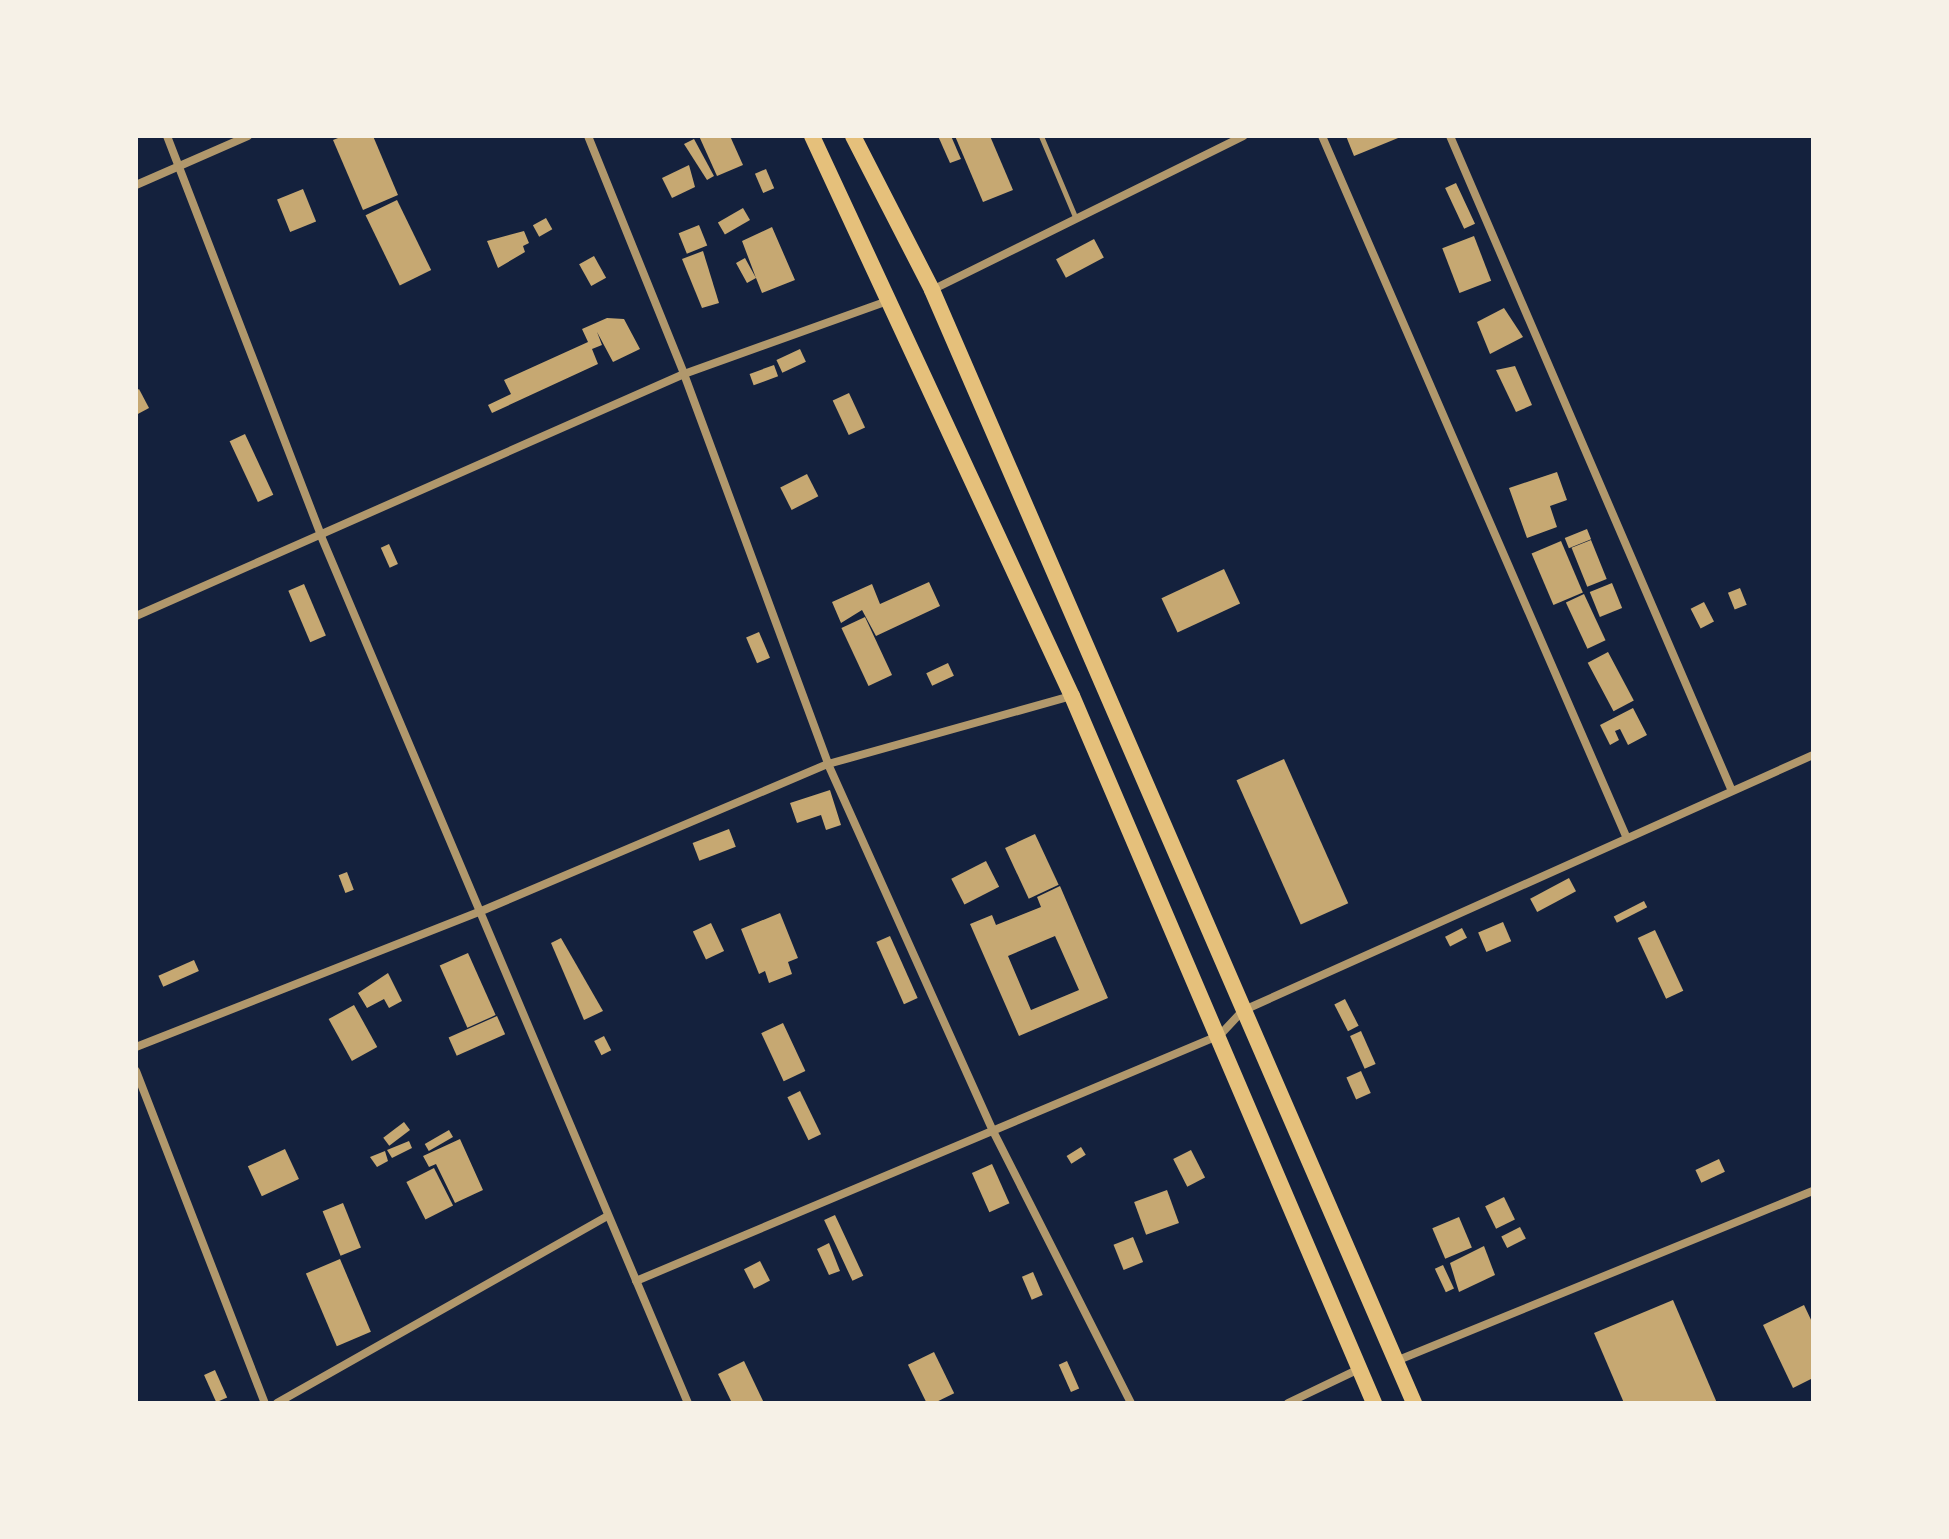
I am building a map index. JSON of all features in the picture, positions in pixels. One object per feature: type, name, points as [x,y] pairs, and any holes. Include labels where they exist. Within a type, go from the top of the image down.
[{"type":"highway","points":[[812,136],[1072,696],[1220,1035],[1374,1403]]},
{"type":"highway","points":[[853,136],[932,290],[1414,1403]]},
{"type":"street","points":[[167,136],[183,166],[321,536],[688,1403]]},
{"type":"street","points":[[136,185],[248,136]]},
{"type":"street","points":[[588,136],[684,374],[828,764],[993,1131],[1131,1403]]},
{"type":"street","points":[[932,290],[1243,136]]},
{"type":"street","points":[[1322,136],[1626,836]]},
{"type":"street","points":[[1450,136],[1732,791]]},
{"type":"street","points":[[136,616],[684,374],[888,300]]},
{"type":"street","points":[[136,1047],[479,912],[828,764],[1072,696]]},
{"type":"street","points":[[636,1281],[1220,1035],[1242,1011],[1626,836],[1813,755]]},
{"type":"street","points":[[136,1071],[265,1403]]},
{"type":"street","points":[[1395,1361],[1813,1191]]},
{"type":"street","points":[[277,1403],[608,1216]]},
{"type":"street","points":[[1288,1403],[1359,1369]]},
{"type":"lane","points":[[1041,136],[1076,219]]},
{"type":"building","points":[[343,136],[373,136],[398,195],[363,210],[333,140]]},
{"type":"building","points":[[699,136],[730,136],[743,165],[717,176]]},
{"type":"building","points":[[938,136],[951,136],[961,159],[950,163]]},
{"type":"building","points":[[955,136],[990,136],[1013,190],[983,202]]},
{"type":"building","points":[[1346,136],[1403,136],[1354,156]]},
{"type":"building","points":[[694,139],[714,176],[707,180],[684,144]]},
{"type":"building","points":[[689,165],[695,187],[672,198],[662,178]]},
{"type":"building","points":[[766,169],[774,188],[763,193],[755,174]]},
{"type":"building","points":[[1456,183],[1475,224],[1464,229],[1445,188]]},
{"type":"building","points":[[303,189],[316,221],[290,232],[277,199]]},
{"type":"building","points":[[397,200],[431,270],[400,285],[366,215]]},
{"type":"building","points":[[743,208],[750,220],[725,235],[718,222]]},
{"type":"building","points":[[546,218],[552,229],[539,237],[533,225]]},
{"type":"building","points":[[699,225],[707,245],[687,254],[679,233]]},
{"type":"building","points":[[772,227],[795,280],[762,293],[742,241]]},
{"type":"building","points":[[524,231],[529,243],[523,246],[525,252],[498,268],[487,241]]},
{"type":"building","points":[[1474,236],[1491,281],[1459,293],[1442,248]]},
{"type":"building","points":[[1094,239],[1104,258],[1066,278],[1056,259]]},
{"type":"building","points":[[703,251],[719,303],[702,308],[682,259]]},
{"type":"building","points":[[594,256],[606,278],[591,286],[579,264]]},
{"type":"building","points":[[745,258],[756,278],[747,283],[736,263]]},
{"type":"building","points":[[1504,308],[1523,337],[1490,354],[1477,322]]},
{"type":"building","points":[[607,318],[624,319],[640,349],[613,362],[597,332],[602,345],[592,349],[598,364],[492,413],[488,405],[511,394],[504,380],[588,342],[582,329]]},
{"type":"building","points":[[800,349],[806,362],[782,373],[776,360]]},
{"type":"building","points":[[774,365],[778,376],[754,385],[750,374]]},
{"type":"building","points":[[1515,366],[1532,405],[1516,412],[1496,370]]},
{"type":"building","points":[[139,389],[149,408],[136,415],[136,391]]},
{"type":"building","points":[[849,393],[865,427],[849,435],[833,401]]},
{"type":"building","points":[[245,434],[273,495],[258,502],[230,441]]},
{"type":"building","points":[[1557,472],[1567,500],[1550,506],[1557,527],[1527,538],[1509,488]]},
{"type":"building","points":[[807,474],[818,496],[792,510],[780,488]]},
{"type":"building","points":[[1587,529],[1591,539],[1569,548],[1565,538]]},
{"type":"building","points":[[1591,540],[1607,579],[1587,587],[1572,548]]},
{"type":"building","points":[[1561,541],[1583,593],[1553,605],[1532,554]]},
{"type":"building","points":[[389,544],[398,564],[390,568],[381,548]]},
{"type":"building","points":[[1224,569],[1240,603],[1178,633],[1161,598]]},
{"type":"building","points":[[929,582],[940,606],[876,636],[862,610],[841,623],[832,602],[872,584],[880,604]]},
{"type":"building","points":[[1612,583],[1622,608],[1600,617],[1590,592]]},
{"type":"building","points":[[304,584],[326,636],[310,642],[288,591]]},
{"type":"building","points":[[1740,588],[1747,605],[1735,610],[1728,593]]},
{"type":"building","points":[[1584,594],[1606,640],[1587,649],[1566,602]]},
{"type":"building","points":[[1704,602],[1714,622],[1701,628],[1691,609]]},
{"type":"building","points":[[865,617],[892,675],[868,686],[841,628]]},
{"type":"building","points":[[759,632],[770,658],[757,663],[746,637]]},
{"type":"building","points":[[1608,652],[1634,701],[1614,711],[1588,663]]},
{"type":"building","points":[[948,663],[954,676],[932,686],[926,673]]},
{"type":"building","points":[[1633,708],[1647,735],[1628,745],[1620,729],[1615,731],[1619,740],[1610,745],[1600,725]]},
{"type":"building","points":[[1284,759],[1348,903],[1301,924],[1236,780]]},
{"type":"building","points":[[830,790],[841,825],[826,830],[821,815],[797,823],[790,803]]},
{"type":"building","points":[[729,829],[736,847],[699,861],[693,843]]},
{"type":"building","points":[[1035,834],[1059,885],[1029,899],[1005,848]]},
{"type":"building","points":[[986,861],[999,887],[964,905],[951,879]]},
{"type":"building","points":[[347,872],[354,890],[345,893],[339,875]]},
{"type":"building","points":[[1569,878],[1576,891],[1537,912],[1530,899]]},
{"type":"building","points":[[1060,886],[1108,998],[1019,1036],[970,924],[992,915],[996,925],[1041,907],[1037,897]],"holes":[[[1055,936],[1079,990],[1031,1010],[1008,956]]]},
{"type":"building","points":[[1644,901],[1647,907],[1617,923],[1614,916]]},
{"type":"building","points":[[780,913],[798,958],[788,962],[792,974],[769,983],[765,971],[759,974],[741,929]]},
{"type":"building","points":[[1503,922],[1511,941],[1486,952],[1478,933]]},
{"type":"building","points":[[711,923],[724,951],[706,960],[693,931]]},
{"type":"building","points":[[1462,928],[1467,938],[1450,946],[1445,937]]},
{"type":"building","points":[[1655,930],[1683,991],[1666,999],[1638,938]]},
{"type":"building","points":[[890,936],[918,998],[904,1004],[876,942]]},
{"type":"building","points":[[561,938],[603,1011],[584,1020],[551,943]]},
{"type":"building","points":[[468,953],[496,1015],[467,1028],[440,966]]},
{"type":"building","points":[[194,960],[199,971],[163,987],[158,976]]},
{"type":"building","points":[[388,973],[402,1001],[389,1008],[384,999],[367,1008],[358,993]]},
{"type":"building","points":[[1345,999],[1359,1026],[1348,1031],[1334,1004]]},
{"type":"building","points":[[354,1005],[377,1047],[352,1061],[329,1019]]},
{"type":"building","points":[[497,1016],[505,1034],[457,1056],[449,1038]]},
{"type":"building","points":[[783,1023],[805,1071],[784,1081],[761,1033]]},
{"type":"building","points":[[1361,1031],[1376,1064],[1365,1069],[1350,1036]]},
{"type":"building","points":[[604,1036],[611,1050],[601,1055],[594,1041]]},
{"type":"building","points":[[1361,1071],[1371,1093],[1356,1099],[1346,1078]]},
{"type":"building","points":[[800,1091],[821,1134],[808,1140],[787,1097]]},
{"type":"building","points":[[404,1122],[410,1130],[389,1146],[383,1138]]},
{"type":"building","points":[[449,1130],[453,1137],[429,1151],[425,1144]]},
{"type":"building","points":[[460,1139],[483,1190],[455,1203],[436,1164],[429,1167],[423,1156]]},
{"type":"building","points":[[409,1141],[412,1148],[392,1158],[387,1150]]},
{"type":"building","points":[[1081,1147],[1086,1155],[1071,1164],[1067,1156]]},
{"type":"building","points":[[285,1149],[299,1179],[262,1196],[248,1166]]},
{"type":"building","points":[[1191,1150],[1205,1178],[1187,1187],[1173,1159]]},
{"type":"building","points":[[385,1151],[388,1161],[377,1167],[370,1157]]},
{"type":"building","points":[[1719,1159],[1725,1172],[1701,1183],[1695,1170]]},
{"type":"building","points":[[992,1164],[1009,1203],[989,1212],[972,1173]]},
{"type":"building","points":[[434,1168],[453,1205],[425,1219],[406,1182]]},
{"type":"building","points":[[1167,1190],[1179,1223],[1146,1235],[1134,1202]]},
{"type":"building","points":[[1504,1197],[1515,1219],[1496,1229],[1485,1206]]},
{"type":"building","points":[[343,1203],[361,1248],[341,1256],[323,1211]]},
{"type":"building","points":[[835,1215],[863,1276],[852,1281],[824,1220]]},
{"type":"building","points":[[1459,1217],[1472,1247],[1445,1259],[1432,1228]]},
{"type":"building","points":[[1520,1227],[1526,1239],[1507,1248],[1501,1237]]},
{"type":"building","points":[[1133,1237],[1143,1262],[1124,1270],[1114,1245]]},
{"type":"building","points":[[829,1243],[840,1271],[829,1275],[817,1249]]},
{"type":"building","points":[[1484,1246],[1495,1275],[1459,1292],[1450,1263]]},
{"type":"building","points":[[340,1259],[371,1332],[337,1346],[306,1273]]},
{"type":"building","points":[[760,1261],[770,1281],[754,1289],[744,1269]]},
{"type":"building","points":[[1443,1265],[1454,1289],[1446,1292],[1435,1269]]},
{"type":"building","points":[[1033,1272],[1043,1295],[1032,1300],[1022,1277]]},
{"type":"building","points":[[1673,1300],[1717,1403],[1624,1403],[1594,1333]]},
{"type":"building","points":[[1804,1305],[1813,1324],[1813,1378],[1793,1388],[1763,1325]]},
{"type":"building","points":[[934,1352],[954,1393],[934,1403],[927,1403],[908,1365]]},
{"type":"building","points":[[744,1361],[764,1403],[732,1403],[718,1374]]},
{"type":"building","points":[[1067,1361],[1079,1388],[1071,1392],[1059,1365]]},
{"type":"building","points":[[215,1370],[227,1397],[216,1402],[204,1375]]}]
